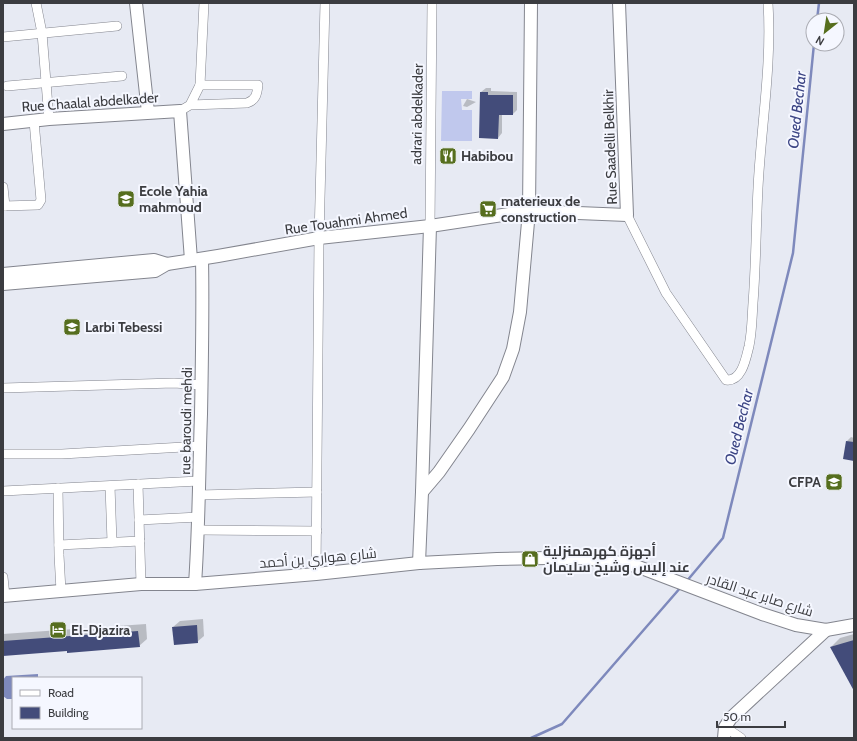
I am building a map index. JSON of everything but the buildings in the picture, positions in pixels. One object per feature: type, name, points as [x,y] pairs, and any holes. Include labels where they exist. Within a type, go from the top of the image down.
[{"type":"street","points":[[36,3],[42,33],[49,119]]},
{"type":"street","points":[[136,3],[148,112]]},
{"type":"street","points":[[185,108],[198,92],[200,85],[204,3]]},
{"type":"street","points":[[316,574],[319,238],[325,3]]},
{"type":"street","name":"adrari abdelkader","points":[[430,226],[432,3]]},
{"type":"street","points":[[422,492],[439,472],[503,377],[513,349],[520,312],[528,211],[531,3]]},
{"type":"street","name":"Rue Saadelli Belkhir","points":[[528,211],[627,216],[619,3]]},
{"type":"street","points":[[627,216],[666,293],[726,380],[735,378],[740,374],[746,359],[750,344],[752,323],[759,160],[770,27],[768,3]]},
{"type":"street","points":[[3,37],[117,26]]},
{"type":"street","points":[[7,86],[122,76]]},
{"type":"street","points":[[185,108],[247,103],[254,100],[257,94],[258,85],[200,85]]},
{"type":"street","name":"Rue Chaalal abdelkader","points":[[3,124],[185,108]]},
{"type":"street","name":"rue baroudi mehdi","points":[[185,108],[197,259],[202,385],[199,517],[195,584]]},
{"type":"street","points":[[3,187],[4,206],[38,205],[40,202],[41,196],[34,155],[34,121]]},
{"type":"street","name":"Rue Touahmi Ahmed","points":[[167,264],[319,238],[430,226],[528,211]]},
{"type":"street","points":[[419,564],[430,226]]},
{"type":"street","points":[[3,274],[154,260],[167,264]]},
{"type":"street","points":[[3,284],[155,271],[167,264]]},
{"type":"street","points":[[3,388],[174,383],[202,385]]},
{"type":"street","points":[[3,454],[62,454],[201,446]]},
{"type":"street","points":[[3,491],[199,481]]},
{"type":"street","points":[[138,484],[141,584]]},
{"type":"street","points":[[110,486],[112,542]]},
{"type":"street","points":[[58,488],[61,591]]},
{"type":"street","points":[[199,495],[317,492]]},
{"type":"street","points":[[139,520],[199,517]]},
{"type":"street","points":[[198,530],[317,530]]},
{"type":"street","points":[[59,545],[140,541]]},
{"type":"street","name":"شارع هواري بن أحمد","points":[[4,596],[141,584],[195,584],[419,564],[547,558],[582,558],[636,566]]},
{"type":"street","name":"شارع صابر عبد القادر","points":[[636,566],[720,599],[796,625],[826,630],[854,625]]},
{"type":"street","points":[[3,577],[4,596]]},
{"type":"street","points":[[740,738],[724,732],[731,718],[826,630]]},
{"type":"shaded area","points":[[442,91],[472,91],[472,99],[461,99],[462,110],[472,110],[472,141],[441,141]]},
{"type":"shaded area","points":[[38,674],[38,677],[12,677],[12,699],[7,699],[3,696],[3,680],[6,676]]},
{"type":"waterway","name":"Oued Bechar","points":[[818,12],[819,3]]},
{"type":"waterway","name":"Oued Bechar","points":[[686,582],[723,538],[793,253],[813,52]]},
{"type":"waterway","name":"Oued Bechar","points":[[531,738],[562,724],[681,587]]},
{"type":"place","name":"Habibou","points":[[448,156]]},
{"type":"place","name":"Ecole Yahia mahmoud","points":[[126,199]]},
{"type":"place","name":"materieux de construction","points":[[488,209]]},
{"type":"place","name":"Larbi Tebessi","points":[[72,327]]},
{"type":"place","name":"CFPA","points":[[834,482]]},
{"type":"place","name":"أجهزة كهرهمنزلية عند إليس وشيخ سليمان","points":[[530,559]]},
{"type":"place","name":"El-Djazira","points":[[58,630]]}]
